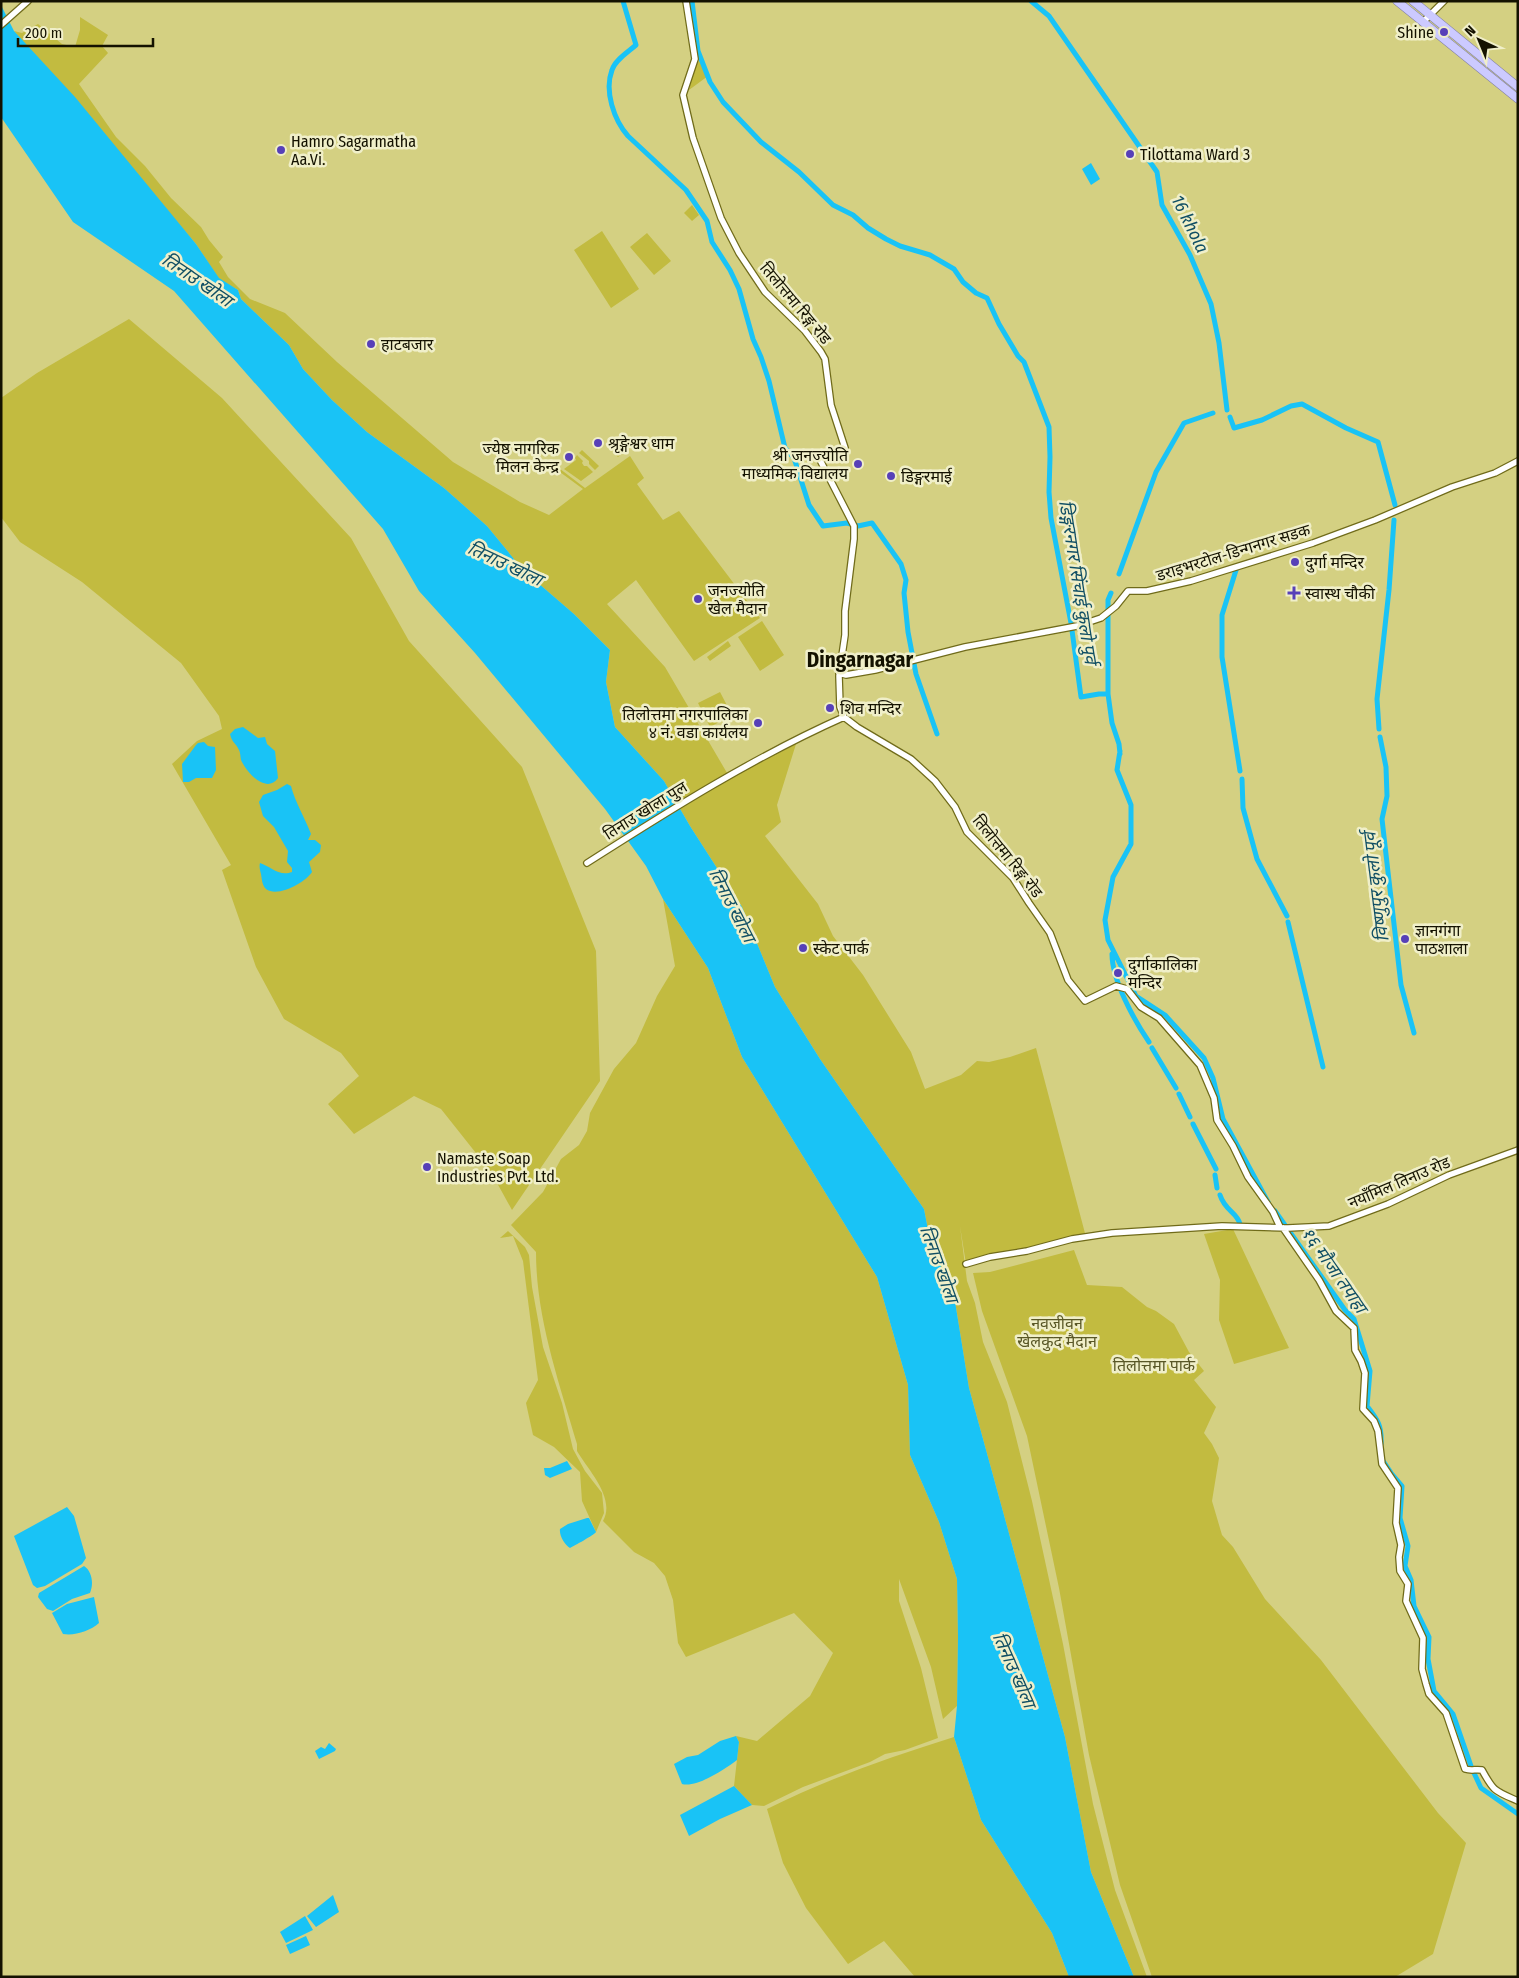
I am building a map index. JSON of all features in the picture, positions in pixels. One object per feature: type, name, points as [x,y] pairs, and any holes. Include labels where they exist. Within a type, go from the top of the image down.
[{"type":"highway","points":[[1398,1],[1518,99]]},
{"type":"highway","points":[[1413,1],[1432,12],[1518,87]]},
{"type":"street","points":[[1,25],[28,1]]},
{"type":"street","name":"तिलोत्तमा रिङ्ग रोड","points":[[686,1],[695,59],[683,95],[693,138],[721,218],[746,265],[765,292],[805,331],[824,359],[831,405],[845,448],[820,460],[853,524],[854,539],[845,611],[845,635],[839,673],[840,707],[844,717],[857,727],[911,759],[935,781],[955,807],[966,832],[1013,878],[1050,933],[1068,980],[1085,1001],[1116,986],[1127,989],[1141,1007],[1160,1018],[1172,1030],[1189,1054],[1200,1065],[1214,1098],[1218,1120],[1248,1177],[1284,1228]]},
{"type":"street","points":[[1424,21],[1444,1]]},
{"type":"street","name":"डराइभरटोल-डिन्गनगर सडक","points":[[839,673],[846,674],[865,671],[965,647],[1077,626],[1101,618],[1116,606],[1128,591],[1147,591],[1191,581],[1313,543],[1367,524],[1452,487],[1495,473],[1518,461]]},
{"type":"street","name":"तिनाउ खोला पुल","points":[[587,863],[718,781],[799,737],[844,717]]},
{"type":"street","name":"नयाँमिल तिनाउ रोड","points":[[966,1264],[990,1257],[1102,1234],[1222,1226],[1284,1228],[1329,1226],[1388,1204],[1443,1178],[1518,1150]]},
{"type":"street","points":[[1284,1228],[1319,1280],[1336,1311],[1354,1328],[1355,1350],[1362,1361],[1365,1373],[1363,1409],[1374,1420],[1378,1430],[1382,1464],[1398,1488],[1396,1523],[1402,1545],[1399,1557],[1400,1571],[1408,1584],[1406,1601],[1408,1607],[1423,1638],[1422,1669],[1429,1694],[1446,1713],[1465,1768],[1482,1770],[1491,1787],[1498,1793],[1518,1801]]},
{"type":"green space","points":[[80,17],[108,35],[102,46],[108,53],[79,84],[116,137],[145,166],[171,198],[201,227],[223,257],[219,262],[228,277],[250,299],[285,313],[337,362],[453,462],[520,502],[549,515],[583,489],[549,464],[551,462],[585,488],[630,456],[644,478],[637,484],[663,520],[679,511],[760,618],[694,661],[636,580],[607,604],[665,667],[730,778],[796,744],[777,805],[781,822],[765,836],[818,904],[833,936],[863,975],[911,1052],[925,1089],[961,1075],[977,1061],[989,1062],[1036,1048],[1086,1237],[966,1264],[960,1226],[967,1281],[975,1303],[983,1342],[1007,1402],[1032,1501],[1063,1644],[1093,1804],[1115,1890],[1147,1977],[1134,1977],[1091,1872],[1065,1737],[969,1388],[953,1289],[932,1250],[924,1209],[820,1059],[775,987],[742,907],[690,826],[664,781],[615,727],[606,682],[610,650],[574,614],[523,570],[487,526],[444,488],[367,432],[332,400],[303,369],[289,345],[241,299],[238,290],[219,279],[196,244],[14,31],[22,33],[38,24],[62,44],[75,47],[80,30]]},
{"type":"green space","points":[[701,61],[708,76],[689,90],[695,62]]},
{"type":"green space","points":[[692,205],[699,215],[692,221],[684,213]]},
{"type":"green space","points":[[602,231],[639,289],[611,308],[574,250]]},
{"type":"green space","points":[[647,233],[671,261],[654,275],[630,247]]},
{"type":"green space","points":[[129,319],[222,398],[351,538],[409,641],[522,767],[596,951],[600,1081],[512,1210],[491,1172],[441,1109],[414,1096],[354,1134],[328,1104],[359,1076],[341,1053],[284,1019],[256,967],[222,870],[231,865],[172,764],[197,741],[222,729],[219,716],[181,663],[82,582],[20,542],[1,517],[1,398],[37,373]]},
{"type":"green space","points":[[620,443],[629,447],[618,457],[612,451]]},
{"type":"green space","points":[[582,450],[599,466],[595,470],[589,464],[589,461],[579,453]]},
{"type":"green space","points":[[577,455],[583,461],[584,466],[587,466],[593,472],[581,481],[564,469],[576,460]]},
{"type":"green space","points":[[762,621],[784,655],[760,671],[738,637]]},
{"type":"green space","points":[[728,641],[731,646],[710,661],[707,657]]},
{"type":"green space","points":[[720,692],[732,715],[710,727],[698,703]]},
{"type":"green space","points":[[663,899],[708,968],[742,1057],[877,1277],[908,1385],[910,1455],[939,1522],[957,1579],[957,1706],[943,1719],[931,1667],[899,1579],[899,1601],[921,1668],[938,1738],[905,1750],[885,1754],[870,1762],[803,1787],[764,1806],[752,1805],[734,1786],[739,1742],[736,1736],[757,1741],[810,1696],[833,1653],[794,1613],[686,1657],[678,1643],[673,1600],[665,1576],[654,1563],[634,1552],[603,1521],[606,1503],[599,1484],[577,1451],[577,1444],[550,1350],[540,1301],[536,1252],[511,1225],[543,1192],[561,1159],[579,1145],[587,1131],[590,1113],[614,1069],[636,1043],[657,996],[675,966]]},
{"type":"green space","points":[[1233,1229],[1289,1348],[1234,1364],[1219,1320],[1220,1280],[1204,1234]]},
{"type":"green space","points":[[508,1231],[525,1247],[529,1255],[532,1287],[543,1347],[562,1403],[573,1449],[585,1471],[602,1493],[604,1513],[596,1532],[582,1501],[580,1472],[554,1447],[533,1435],[526,1403],[538,1380],[523,1261],[513,1236],[500,1238]]},
{"type":"green space","points":[[1074,1250],[1087,1285],[1122,1287],[1147,1307],[1174,1324],[1189,1352],[1204,1371],[1194,1380],[1216,1407],[1204,1433],[1219,1458],[1212,1501],[1222,1535],[1233,1547],[1265,1599],[1321,1660],[1438,1813],[1466,1843],[1433,1954],[1395,1977],[1152,1977],[1120,1885],[1089,1755],[1059,1588],[1027,1436],[982,1311],[973,1273],[990,1272]]},
{"type":"green space","points":[[954,1737],[981,1820],[1052,1933],[1069,1977],[915,1977],[884,1941],[848,1964],[806,1908],[783,1863],[767,1809],[859,1769]]},
{"type":"water","name":"तिनाउ खोला","points":[[1,5],[14,31],[75,97],[196,244],[219,278],[238,290],[241,299],[289,345],[303,369],[332,400],[367,432],[444,488],[487,526],[523,570],[574,614],[610,650],[606,682],[615,727],[664,781],[690,826],[742,907],[775,987],[820,1059],[924,1209],[932,1250],[953,1289],[969,1388],[1065,1737],[1091,1872],[1134,1977],[1069,1977],[1052,1933],[981,1820],[954,1737],[957,1706],[957,1579],[939,1522],[910,1455],[908,1385],[877,1277],[742,1057],[708,968],[663,899],[646,866],[605,809],[475,653],[419,591],[383,529],[174,291],[73,222],[1,117]]},
{"type":"water","points":[[1091,163],[1100,179],[1091,185],[1082,169]]},
{"type":"water","points":[[243,727],[258,738],[265,737],[267,744],[275,751],[278,778],[274,782],[269,784],[258,781],[242,762],[239,750],[230,734],[235,729]]},
{"type":"water","points":[[204,742],[208,746],[215,747],[216,770],[212,778],[196,778],[189,782],[183,782],[182,764],[198,743]]},
{"type":"water","points":[[287,784],[291,786],[311,834],[308,840],[315,840],[321,845],[320,852],[309,862],[312,872],[309,876],[291,888],[277,892],[266,889],[263,884],[260,863],[283,873],[292,872],[292,868],[287,862],[288,851],[274,827],[263,816],[259,802],[263,795]]},
{"type":"water","points":[[567,1461],[572,1469],[550,1478],[545,1475],[544,1468],[550,1468]]},
{"type":"water","points":[[67,1507],[74,1516],[86,1558],[82,1564],[45,1586],[37,1588],[33,1585],[14,1536]]},
{"type":"water","points":[[589,1518],[596,1532],[570,1548],[563,1540],[560,1529],[568,1524]]},
{"type":"water","points":[[84,1566],[92,1578],[90,1593],[72,1599],[53,1611],[47,1609],[38,1597],[39,1593]]},
{"type":"water","points":[[94,1597],[99,1623],[82,1632],[63,1634],[52,1613],[67,1604]]},
{"type":"water","points":[[736,1736],[739,1742],[737,1760],[703,1781],[682,1784],[674,1764],[687,1757],[698,1755],[720,1741]]},
{"type":"water","points":[[329,1743],[336,1749],[335,1751],[319,1759],[315,1751],[321,1747],[325,1749]]},
{"type":"water","points":[[734,1786],[752,1805],[720,1819],[689,1836],[680,1815]]},
{"type":"water","points":[[333,1895],[339,1912],[316,1927],[307,1916]]},
{"type":"water","points":[[305,1916],[313,1930],[286,1943],[280,1932]]},
{"type":"water","points":[[306,1936],[310,1945],[290,1954],[286,1945]]},
{"type":"waterway","points":[[623,1],[636,45],[614,66],[610,78],[610,96],[618,122],[628,136],[686,190],[707,221],[712,242],[730,270],[739,289],[753,339],[769,381],[785,448],[794,458],[809,505],[823,526],[847,523],[858,526],[872,523],[901,564],[906,580],[904,593],[908,632],[916,674],[937,734]]},
{"type":"waterway","name":"डिङ्गरनगर सिंचाई कुलो पुर्व","points":[[692,1],[698,51],[710,82],[723,102],[761,142],[799,172],[833,205],[853,215],[868,228],[886,239],[900,246],[930,255],[954,269],[963,282],[976,293],[987,298],[999,324],[1018,356],[1024,362],[1049,427],[1051,518],[1071,623],[1081,697],[1108,694]]},
{"type":"waterway","name":"16 khola","points":[[1031,1],[1049,16],[1157,172],[1162,205],[1190,255],[1211,304],[1219,343],[1227,410]]},
{"type":"waterway","name":"16 khola","points":[[1230,417],[1234,428],[1262,420],[1291,406],[1302,404],[1346,428],[1378,442],[1395,505]]},
{"type":"waterway","name":"16 khola","points":[[1119,574],[1156,472],[1184,423],[1213,413]]},
{"type":"waterway","name":"विष्णुपुर कुलो पूर्व","points":[[1379,729],[1377,699],[1389,590],[1394,520]]},
{"type":"waterway","points":[[1237,567],[1222,615],[1222,657],[1240,771]]},
{"type":"waterway","name":"१६ मौजा तपाहा","points":[[1111,593],[1108,600],[1108,694],[1112,723],[1119,744],[1120,754]]},
{"type":"waterway","name":"विष्णुपुर कुलो पूर्व","points":[[1380,737],[1386,767],[1387,796],[1382,819],[1388,872],[1401,985],[1414,1033]]},
{"type":"waterway","name":"१६ मौजा तपाहा","points":[[1120,751],[1117,770],[1131,805],[1131,844],[1113,877],[1105,920],[1108,940],[1136,996],[1165,1015],[1204,1058],[1213,1078],[1223,1119],[1268,1202]]},
{"type":"waterway","points":[[1242,779],[1243,808],[1257,859],[1287,916]]},
{"type":"waterway","points":[[1288,922],[1323,1067]]},
{"type":"waterway","points":[[1112,954],[1120,987],[1137,1023],[1149,1042]]},
{"type":"waterway","points":[[1152,1048],[1176,1088]]},
{"type":"waterway","points":[[1179,1094],[1190,1117]]},
{"type":"waterway","points":[[1193,1124],[1216,1169]]},
{"type":"waterway","points":[[1215,1175],[1217,1188]]},
{"type":"waterway","points":[[1220,1195],[1225,1205],[1240,1224]]},
{"type":"waterway","name":"१६ मौजा तपाहा","points":[[1275,1211],[1345,1310],[1354,1319],[1370,1371],[1367,1406],[1374,1415],[1381,1432],[1381,1444]]},
{"type":"waterway","name":"१६ मौजा तपाहा","points":[[1381,1458],[1402,1486],[1400,1518],[1408,1546],[1405,1566],[1411,1580],[1414,1606],[1429,1637],[1428,1659],[1434,1691],[1453,1714],[1471,1766]]},
{"type":"waterway","name":"16 khola","points":[[1474,1773],[1481,1788],[1518,1814]]},
{"type":"place","name":"Shine","points":[[1444,32]]},
{"type":"place","name":"Hamro Sagarmatha Aa.Vi.","points":[[281,150]]},
{"type":"place","name":"Tilottama Ward 3","points":[[1130,154]]},
{"type":"place","name":"हाटबजार","points":[[371,344]]},
{"type":"place","name":"श्रृङ्गेश्वर धाम","points":[[598,443]]},
{"type":"place","name":"ज्येष्ठ नागरिक मिलन केन्द्र","points":[[569,457]]},
{"type":"place","name":"श्री जनज्योति माध्यमिक विद्यालय","points":[[858,464]]},
{"type":"place","name":"डिङ्गरमाई","points":[[891,476]]},
{"type":"place","name":"दुर्गा मन्दिर","points":[[1295,562]]},
{"type":"place","name":"स्वास्थ चौकी","points":[[1294,593]]},
{"type":"place","name":"जनज्योति खेल मैदान","points":[[698,599]]},
{"type":"place","name":"शिव मन्दिर","points":[[830,708]]},
{"type":"place","name":"तिलोत्तमा नगरपालिका ४ नं. वडा कार्यलय","points":[[758,723]]},
{"type":"place","name":"ज्ञानगंगा पाठशाला","points":[[1405,939]]},
{"type":"place","name":"स्केट पार्क","points":[[803,948]]},
{"type":"place","name":"दुर्गाकालिका मन्दिर","points":[[1118,973]]},
{"type":"place","name":"Namaste Soap Industries Pvt. Ltd.","points":[[427,1167]]},
{"type":"district","name":"Dingarnagar","points":[[860,660]]},
{"type":"park label","name":"नवजीवन खेलकुद मैदान","points":[[1057,1332]]},
{"type":"park label","name":"तिलोत्तमा पार्क","points":[[1154,1365]]}]
